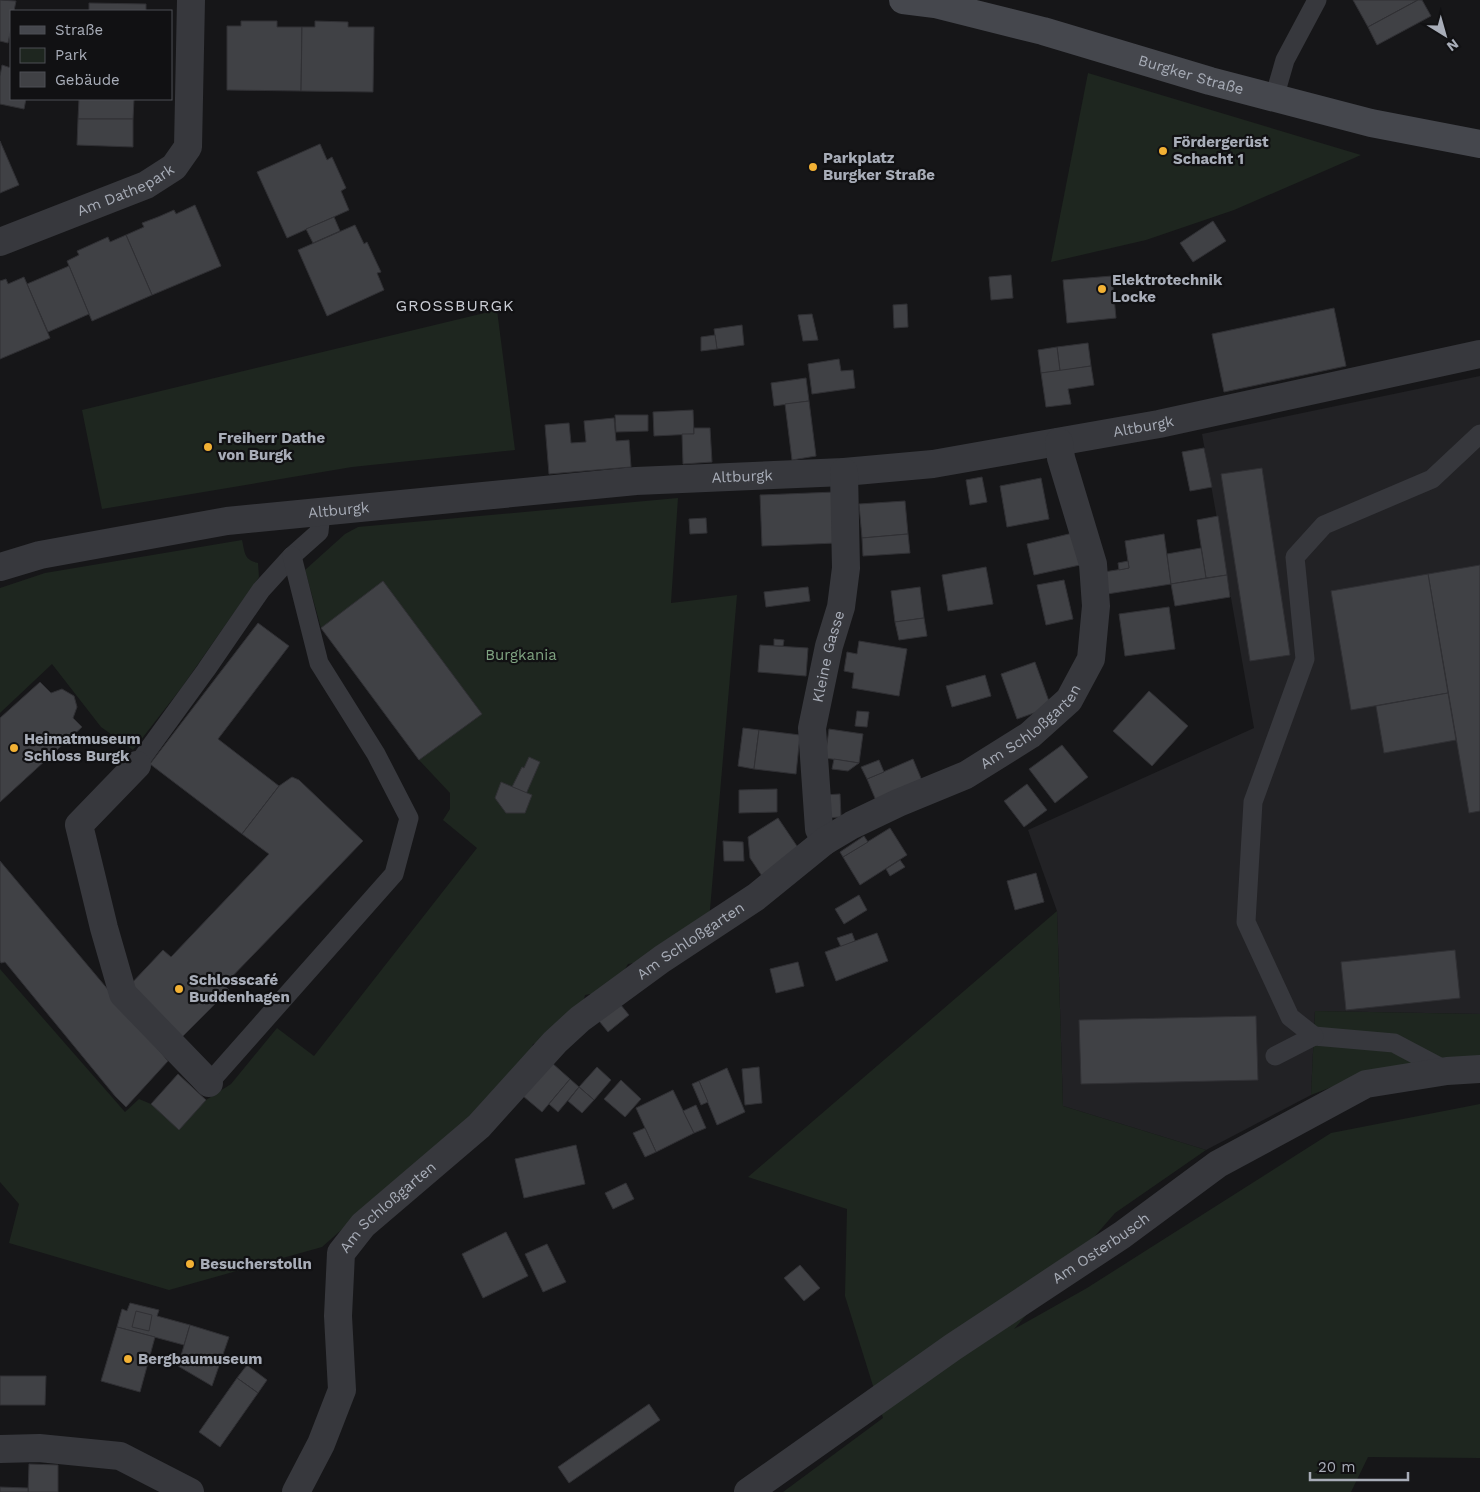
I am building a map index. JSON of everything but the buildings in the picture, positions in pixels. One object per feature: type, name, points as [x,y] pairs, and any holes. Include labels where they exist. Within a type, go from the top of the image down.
[{"type":"main road","name":"Burgker Straße","points":[[903,0],[936,2],[1274,98],[1371,123],[1480,144]]},
{"type":"street","name":"Am Dathepark","points":[[0,242],[146,185],[174,167],[188,147],[191,0]]},
{"type":"street","name":"Altburgk","points":[[0,567],[40,555],[226,521],[636,481],[844,472],[933,464],[1169,422],[1480,354]]},
{"type":"street","name":"Am Schloßgarten","points":[[296,1492],[321,1444],[342,1390],[338,1316],[340,1253],[363,1225],[479,1126],[555,1042],[580,1019],[662,959],[756,897],[825,841],[852,825],[890,807],[966,775],[1030,735],[1069,700],[1092,659],[1096,598],[1093,564],[1061,458],[1059,442]]},
{"type":"street","name":"Kleine Gasse","points":[[825,841],[819,829],[812,728],[829,646],[842,607],[846,568],[844,472]]},
{"type":"street","points":[[137,765],[79,825],[104,928],[123,994],[209,1083]]},
{"type":"street","name":"Am Osterbusch","points":[[748,1492],[953,1347],[1122,1235],[1218,1164],[1366,1084],[1447,1071],[1480,1069]]},
{"type":"street","points":[[0,1449],[39,1448],[120,1456],[190,1492]]},
{"type":"lane","points":[[1274,98],[1285,60],[1317,0]]},
{"type":"lane","points":[[1314,1036],[1290,1017],[1246,922],[1253,802],[1305,659],[1295,558],[1324,525],[1432,479],[1480,434]]},
{"type":"lane","points":[[137,765],[261,590],[292,556],[319,532],[321,511]]},
{"type":"lane","points":[[209,1083],[394,874],[409,818],[376,754],[319,663],[292,556]]},
{"type":"lane","points":[[1275,1056],[1314,1036],[1394,1043],[1447,1071]]},
{"type":"shaded area","points":[[1480,376],[1480,1014],[1315,1011],[1311,1095],[1206,1150],[1063,1106],[1057,911],[1028,830],[1254,728],[1202,434]]},
{"type":"green space","points":[[1088,73],[1361,155],[1234,210],[1146,240],[1051,262]]},
{"type":"green space","points":[[497,310],[515,450],[352,467],[102,509],[82,410]]},
{"type":"green space","name":"Burgkania","points":[[678,498],[671,603],[737,595],[709,921],[634,963],[628,964],[625,969],[626,973],[593,996],[590,994],[585,995],[585,1004],[538,1043],[533,1044],[532,1048],[465,1128],[373,1202],[322,1247],[169,1290],[9,1243],[19,1204],[0,1182],[0,969],[125,1112],[139,1099],[151,1104],[179,1129],[206,1100],[231,1084],[277,1028],[314,1056],[477,848],[443,820],[450,809],[450,793],[419,760],[482,714],[383,582],[321,628],[305,570],[345,534],[358,527]]},
{"type":"green space","points":[[242,540],[248,558],[258,563],[259,577],[182,687],[133,750],[101,727],[52,664],[0,713],[0,588],[45,573]]},
{"type":"green space","points":[[1057,911],[1063,1106],[1206,1150],[1115,1213],[1014,1329],[1087,1288],[1331,1133],[1480,1104],[1480,1458],[1368,1457],[1351,1492],[783,1492],[883,1418],[845,1296],[847,1209],[748,1177]]},
{"type":"green space","points":[[1315,1011],[1480,1014],[1480,1059],[1360,1076],[1311,1095]]},
{"type":"place","name":"Fördergerüst Schacht 1","points":[[1163,151]]},
{"type":"place","name":"Parkplatz Burgker Straße","points":[[813,167]]},
{"type":"place","name":"Elektrotechnik Locke","points":[[1102,289]]},
{"type":"place","name":"Freiherr Dathe von Burgk","points":[[208,447]]},
{"type":"place","name":"Heimatmuseum Schloss Burgk","points":[[14,748]]},
{"type":"place","name":"Schlosscafé Buddenhagen","points":[[179,989]]},
{"type":"place","name":"Besucherstolln","points":[[190,1264]]},
{"type":"place","name":"Bergbaumuseum","points":[[128,1359]]},
{"type":"district","name":"GROSSBURGK","points":[[455,305]]}]
